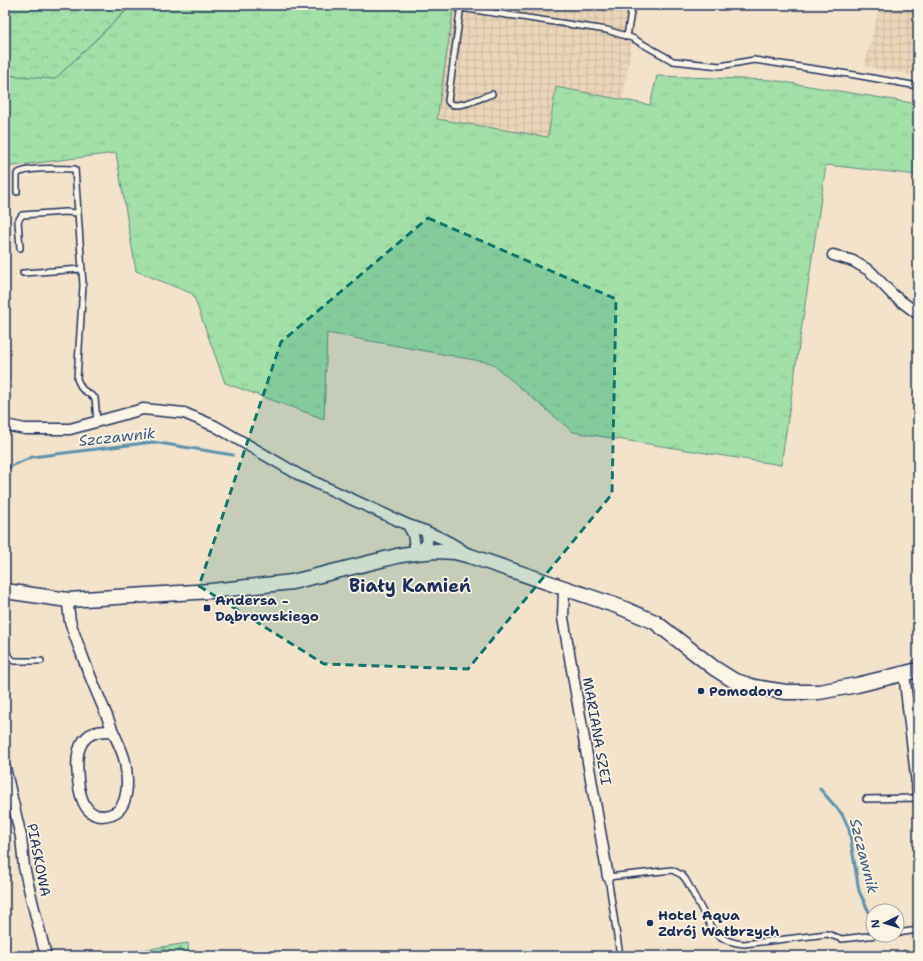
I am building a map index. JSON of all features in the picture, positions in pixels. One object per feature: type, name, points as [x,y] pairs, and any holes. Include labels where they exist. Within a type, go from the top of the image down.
[{"type":"street","points":[[833,255],[853,262],[870,271],[893,295],[918,314]]},
{"type":"street","points":[[5,425],[25,429],[70,428],[143,409],[184,413],[215,426],[301,476],[408,525],[455,544],[470,556]]},
{"type":"street","points":[[408,525],[413,534],[416,553]]},
{"type":"street","points":[[416,553],[426,545],[428,541],[426,531]]},
{"type":"street","points":[[5,591],[68,600],[204,591],[292,582],[401,555],[436,550],[455,552],[470,556],[620,607],[655,622],[714,668],[733,680],[754,687],[786,692],[819,692],[857,685],[918,670]]},
{"type":"street","name":"MARIANA SZEI","points":[[564,589],[563,618],[608,877]]},
{"type":"street","points":[[68,600],[70,621],[76,639],[93,685],[125,762],[126,791],[121,808],[106,816],[96,815],[90,811],[81,797],[77,763],[79,750],[83,740],[93,733],[112,731]]},
{"type":"street","points":[[904,673],[918,793]]},
{"type":"street","name":"PIASKOWA","points":[[5,768],[21,837],[24,867],[46,956]]},
{"type":"lane","points":[[627,37],[632,5]]},
{"type":"lane","points":[[492,94],[459,106],[448,103],[461,7],[607,30],[627,37],[655,50],[673,61],[720,66],[754,60],[918,86]]},
{"type":"lane","points":[[17,192],[17,174],[20,172],[36,169],[75,169],[83,285],[77,379],[82,389],[95,398],[97,421]]},
{"type":"lane","points":[[20,248],[18,221],[22,215],[65,212],[78,213]]},
{"type":"lane","points":[[23,273],[82,269]]},
{"type":"lane","points":[[5,644],[8,656],[14,660],[41,661]]},
{"type":"lane","points":[[866,798],[918,798]]},
{"type":"lane","points":[[620,956],[608,877],[672,870],[678,872],[686,880],[716,934],[733,943],[744,944],[826,934],[842,939],[865,936]]},
{"type":"lane","points":[[905,931],[918,930]]},
{"type":"highlighted area","points":[[428,218],[616,299],[612,494],[468,669],[324,664],[199,586],[281,342]]},
{"type":"shaded area","points":[[454,5],[637,5],[623,100],[556,87],[548,137],[437,119]]},
{"type":"shaded area","points":[[880,5],[918,5],[918,76],[864,66]]},
{"type":"green space","points":[[5,5],[127,5],[127,9],[55,79],[5,75]]},
{"type":"green space","points":[[127,5],[454,5],[437,119],[548,137],[556,87],[650,105],[657,76],[772,80],[918,104],[918,175],[826,165],[781,465],[573,432],[491,363],[327,333],[324,419],[225,383],[193,294],[136,271],[116,153],[5,167],[5,75],[55,79],[127,10]]},
{"type":"green space","points":[[188,943],[189,956],[104,956]]},
{"type":"waterway","name":"Szczawnik","points":[[5,469],[32,457],[153,442],[233,455]]},
{"type":"waterway","name":"Szczawnik","points":[[820,789],[842,814],[849,829],[859,891],[865,904]]},
{"type":"waterway","name":"Szczawnik","points":[[904,951],[905,956]]},
{"type":"place","name":"Andersa - Dąbrowskiego","points":[[207,608]]},
{"type":"place","name":"Pomodoro","points":[[701,691]]},
{"type":"place","name":"Hotel Aqua Zdrój Wałbrzych","points":[[650,923]]},
{"type":"district","name":"Biały Kamień","points":[[410,586]]}]
